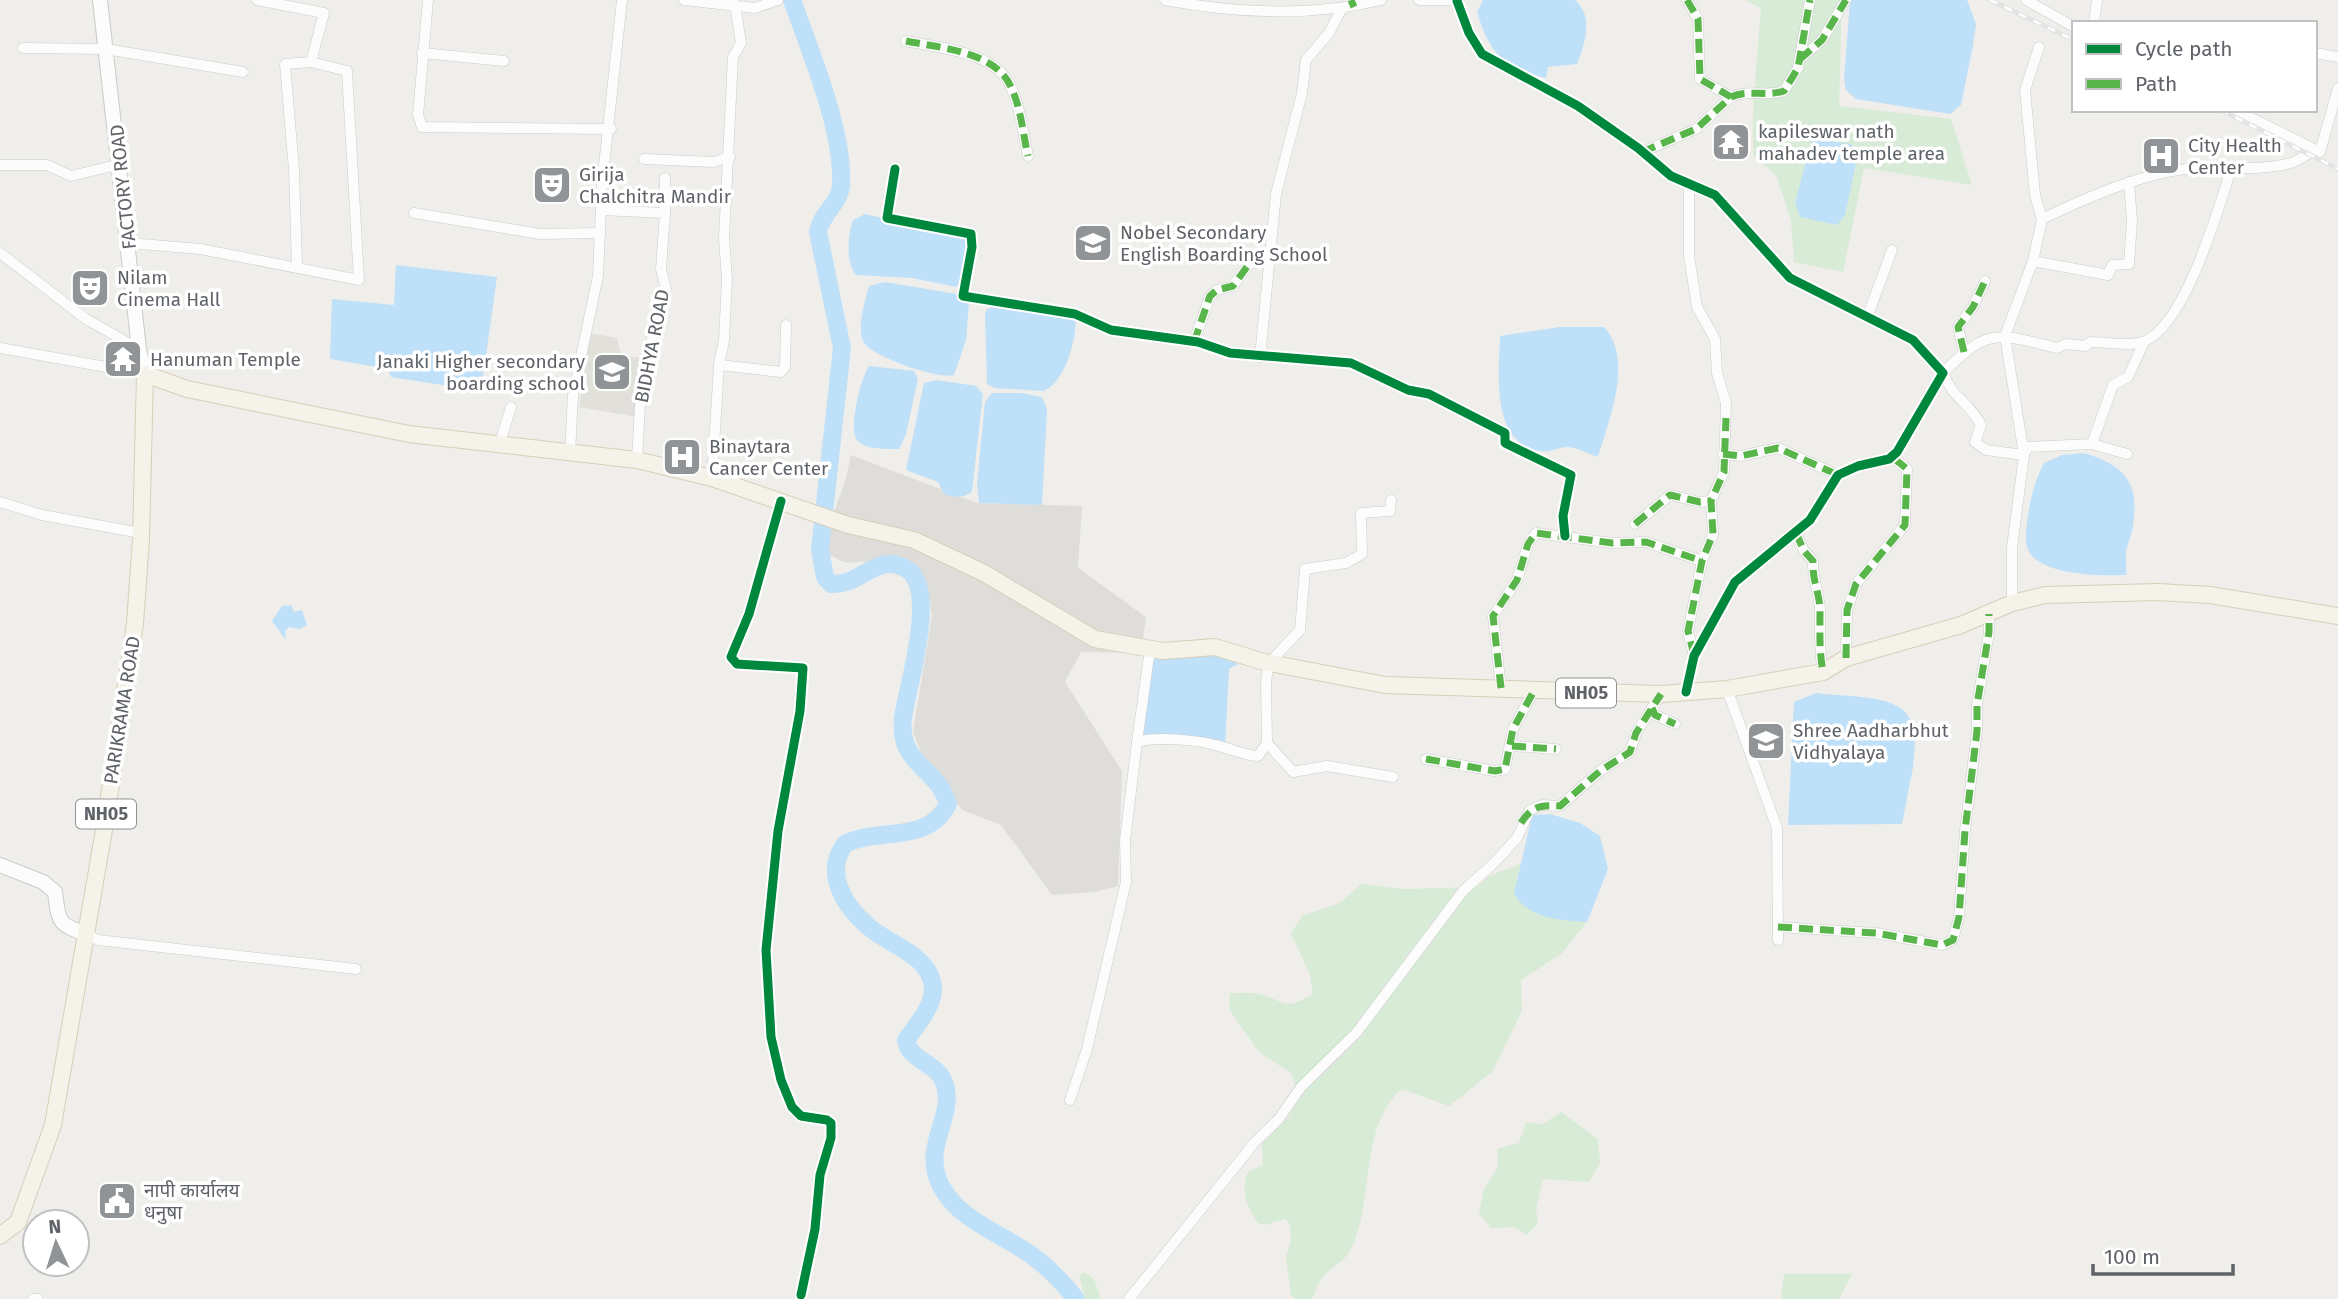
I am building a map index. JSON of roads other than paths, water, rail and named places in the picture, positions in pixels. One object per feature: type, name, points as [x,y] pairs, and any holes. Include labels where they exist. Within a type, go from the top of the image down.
[{"type":"main road","name":"FACTORY ROAD","points":[[100,0],[139,349],[145,374]]},
{"type":"main road","name":"NH05","points":[[145,374],[212,394],[409,434],[637,460],[712,478],[848,525],[914,540],[984,573],[1095,639],[1163,651],[1214,647],[1269,663],[1385,685],[1535,689],[1656,701],[1686,692],[1727,689],[1823,672],[1846,658],[1989,614],[2012,603],[2045,595],[2158,592],[2210,595],[2338,616]]},
{"type":"main road","name":"PARIKRAMA ROAD","points":[[0,1236],[18,1222],[54,1125],[135,623],[141,533],[145,374]]},
{"type":"main road","points":[[0,865],[43,882],[55,892],[58,920],[64,927],[86,934]]},
{"type":"street","points":[[257,0],[324,13],[311,62]]},
{"type":"street","points":[[429,0],[418,115],[422,127],[611,129]]},
{"type":"street","points":[[570,454],[573,396],[598,276],[601,210],[622,0]]},
{"type":"street","points":[[684,0],[755,8],[778,0]]},
{"type":"street","points":[[1165,0],[1211,8],[1341,10],[1353,3],[1381,0]]},
{"type":"street","points":[[1419,0],[1457,1],[1469,33],[1482,54],[1578,106],[1642,152],[1671,177],[1715,195],[1790,278],[1826,299],[1868,316],[1913,340],[1943,373],[1951,392],[1975,414],[1981,425],[1975,442],[1986,450],[2024,455]]},
{"type":"street","points":[[1687,0],[1698,19],[1700,79],[1731,97]]},
{"type":"street","points":[[1642,152],[1696,129],[1731,97],[1749,93],[1767,96],[1784,91],[1798,68],[1810,0]]},
{"type":"street","points":[[1800,59],[1822,40],[1846,0]]},
{"type":"street","points":[[2026,0],[2072,26]]},
{"type":"street","points":[[2094,21],[2097,0]]},
{"type":"street","points":[[712,478],[719,365],[724,340],[724,238],[733,57],[741,43],[735,4]]},
{"type":"street","points":[[1260,357],[1276,194],[1302,93],[1306,60],[1329,33],[1341,10]]},
{"type":"street","points":[[906,41],[972,57],[1002,71],[1012,88],[1028,156]]},
{"type":"street","points":[[2024,455],[2005,336],[2033,261],[2042,219],[2035,195],[2025,90],[2039,47]]},
{"type":"street","points":[[23,48],[107,49],[243,72]]},
{"type":"street","points":[[422,53],[504,61]]},
{"type":"street","points":[[2317,53],[2338,57]]},
{"type":"street","points":[[129,243],[200,248],[359,280],[347,71],[311,62],[285,64],[294,170],[297,266]]},
{"type":"street","points":[[2239,112],[2320,152],[2338,88]]},
{"type":"street","points":[[2042,219],[2089,196],[2129,182],[2199,168],[2231,170],[2295,162],[2315,151]]},
{"type":"street","points":[[644,159],[713,162],[730,157]]},
{"type":"street","points":[[0,165],[47,165],[71,176],[120,164]]},
{"type":"street","points":[[895,169],[887,218],[971,234],[972,247],[963,296],[1074,314],[1111,330],[1194,342],[1230,353],[1351,363],[1408,390],[1429,394],[1505,433],[1505,443],[1571,475],[1563,516],[1564,536]]},
{"type":"street","points":[[2092,443],[2113,385],[2128,377],[2144,342],[2168,323],[2192,277],[2203,254],[2231,170]]},
{"type":"street","name":"BIDHYA ROAD","points":[[637,460],[640,406],[659,299],[666,289],[661,269],[665,178]]},
{"type":"street","points":[[2033,261],[2108,275],[2112,265],[2129,264],[2132,221],[2129,182]]},
{"type":"street","points":[[1689,184],[1689,256],[1697,307],[1715,338],[1717,376],[1726,397],[1724,472],[1711,501],[1713,534],[1702,561],[1688,631],[1694,656]]},
{"type":"street","points":[[601,210],[665,213]]},
{"type":"street","points":[[414,213],[540,234],[600,233]]},
{"type":"street","points":[[1868,316],[1892,250]]},
{"type":"street","points":[[0,253],[86,319],[139,349]]},
{"type":"street","points":[[1194,342],[1210,296],[1217,289],[1233,286],[1249,264],[1271,260]]},
{"type":"street","points":[[1964,352],[1958,327],[1973,307],[1985,281]]},
{"type":"street","points":[[719,365],[781,372],[785,367],[786,326]]},
{"type":"street","points":[[1686,692],[1694,656],[1735,582],[1753,564],[1797,533],[1825,500],[1838,475],[1897,452],[1943,373],[1964,352],[2000,334],[2057,348],[2066,344],[2085,346],[2091,342],[2144,342]]},
{"type":"street","points":[[0,348],[145,374]]},
{"type":"street","points":[[499,446],[511,407]]},
{"type":"street","points":[[2012,603],[2012,548],[2027,447],[2092,443],[2127,454]]},
{"type":"street","points":[[1723,454],[1741,456],[1778,448],[1838,475]]},
{"type":"street","points":[[1846,658],[1847,610],[1856,584],[1892,544],[1907,517],[1907,469],[1891,456]]},
{"type":"street","points":[[1635,524],[1670,495],[1700,502],[1711,501]]},
{"type":"street","points":[[1137,742],[1147,739],[1192,741],[1258,756],[1267,743],[1266,681],[1269,663],[1300,629],[1305,569],[1346,563],[1362,554],[1361,513],[1390,511],[1391,500]]},
{"type":"street","points":[[780,501],[749,614],[731,657],[737,664],[803,668],[800,711],[781,806],[766,936],[771,1037],[781,1080],[792,1107],[801,1116],[827,1120],[831,1130],[820,1175],[815,1229],[801,1295]]},
{"type":"street","points":[[0,502],[41,515],[141,533]]},
{"type":"street","points":[[1501,688],[1493,616],[1517,580],[1528,544],[1535,533],[1612,542],[1646,542],[1702,561]]},
{"type":"street","points":[[1797,533],[1813,561],[1812,580],[1820,608],[1818,644],[1823,672]]},
{"type":"street","points":[[1778,927],[1876,933],[1942,945],[1953,940],[1959,917],[1965,831],[1978,731],[1977,705],[1989,632],[1989,614]]},
{"type":"street","points":[[1070,1100],[1087,1049],[1126,883],[1125,840],[1150,649]]},
{"type":"street","points":[[1426,759],[1495,771],[1505,769],[1512,746],[1513,729],[1535,689]]},
{"type":"street","points":[[1727,689],[1777,828],[1778,940]]},
{"type":"street","points":[[1656,701],[1655,715],[1675,724]]},
{"type":"street","points":[[1129,1299],[1255,1142],[1278,1120],[1301,1087],[1357,1032],[1463,891],[1517,838],[1530,810],[1542,805],[1560,806],[1600,771],[1630,752],[1636,733],[1656,701]]},
{"type":"street","points":[[1267,743],[1293,772],[1327,766],[1393,777]]},
{"type":"street","points":[[1512,746],[1556,749]]},
{"type":"street","points":[[86,934],[98,940],[356,969]]},
{"type":"water","points":[[1483,0],[1575,0],[1581,7],[1586,22],[1585,39],[1577,64],[1548,67],[1546,78],[1508,63],[1493,48],[1482,26],[1477,12]]},
{"type":"water","points":[[1850,0],[1967,0],[1976,24],[1961,105],[1950,114],[1856,99],[1846,90],[1844,79]]},
{"type":"water","points":[[1812,139],[1851,144],[1858,154],[1845,215],[1837,225],[1800,217],[1795,203]]},
{"type":"water","points":[[865,214],[966,236],[969,240],[963,275],[957,287],[912,278],[856,275],[849,256],[850,233],[853,220]]},
{"type":"water","points":[[396,265],[497,277],[481,391],[391,377],[388,369],[330,359],[332,299],[394,305]]},
{"type":"water","points":[[885,282],[957,294],[969,302],[966,340],[954,375],[934,374],[905,366],[878,353],[863,341],[861,320],[869,286]]},
{"type":"water","points":[[999,305],[1076,320],[1074,339],[1064,370],[1052,386],[1044,391],[995,388],[987,384],[985,314],[987,309]]},
{"type":"water","points":[[1560,327],[1604,327],[1613,340],[1618,372],[1616,390],[1598,457],[1571,447],[1541,451],[1525,446],[1513,435],[1505,421],[1499,387],[1500,336]]},
{"type":"water","points":[[869,366],[914,371],[918,379],[906,434],[899,449],[865,446],[857,440],[854,425],[857,403]]},
{"type":"water","points":[[937,380],[976,386],[983,394],[972,491],[962,496],[944,494],[938,482],[906,470],[924,383]]},
{"type":"water","points":[[992,393],[1021,393],[1042,397],[1047,409],[1042,505],[979,503],[977,484],[985,402]]},
{"type":"water","points":[[2083,453],[2119,470],[2131,487],[2135,510],[2126,553],[2126,575],[2087,574],[2056,569],[2033,557],[2027,547],[2026,531],[2031,501],[2044,463],[2062,455]]},
{"type":"water","points":[[291,605],[294,612],[302,610],[307,625],[300,629],[289,627],[285,631],[286,640],[272,621],[282,606]]},
{"type":"water","points":[[1209,649],[1238,664],[1229,669],[1225,746],[1142,736],[1150,664],[1156,657]]},
{"type":"water","points":[[1816,693],[1861,697],[1893,704],[1908,715],[1916,727],[1913,767],[1902,824],[1788,825],[1794,702]]},
{"type":"water","points":[[1550,814],[1580,823],[1600,836],[1608,869],[1587,922],[1546,917],[1528,909],[1514,894],[1532,815]]},
{"type":"waterway","points":[[792,0],[832,116],[840,164],[840,192],[818,232],[842,348],[820,549],[825,577],[831,584],[842,583],[876,567],[894,564],[905,568],[915,578],[920,595],[921,615],[915,662],[903,718],[903,734],[912,756],[936,781],[948,804],[939,817],[916,830],[873,836],[845,844],[836,866],[837,878],[845,900],[860,919],[917,959],[930,977],[933,988],[931,1002],[906,1040],[912,1052],[935,1070],[944,1082],[946,1107],[934,1158],[941,1186],[959,1209],[1034,1257],[1076,1299]]},
{"type":"railway","points":[[1990,0],[2072,39]]},
{"type":"railway","points":[[2225,112],[2338,169]]},
{"type":"place","name":"kapileswar nath mahadev temple area","points":[[1731,142]]},
{"type":"place","name":"City Health Center","points":[[2161,156]]},
{"type":"place","name":"Girija Chalchitra Mandir","points":[[552,185]]},
{"type":"place","name":"Nobel Secondary English Boarding School","points":[[1093,243]]},
{"type":"place","name":"Nilam Cinema Hall","points":[[90,288]]},
{"type":"place","name":"Hanuman Temple","points":[[123,359]]},
{"type":"place","name":"Janaki Higher secondary boarding school","points":[[612,372]]},
{"type":"place","name":"Binaytara Cancer Center","points":[[682,457]]},
{"type":"place","name":"Shree Aadharbhut Vidhyalaya","points":[[1766,741]]},
{"type":"place","name":"नापी कार्यालय धनुषा","points":[[117,1201]]}]
